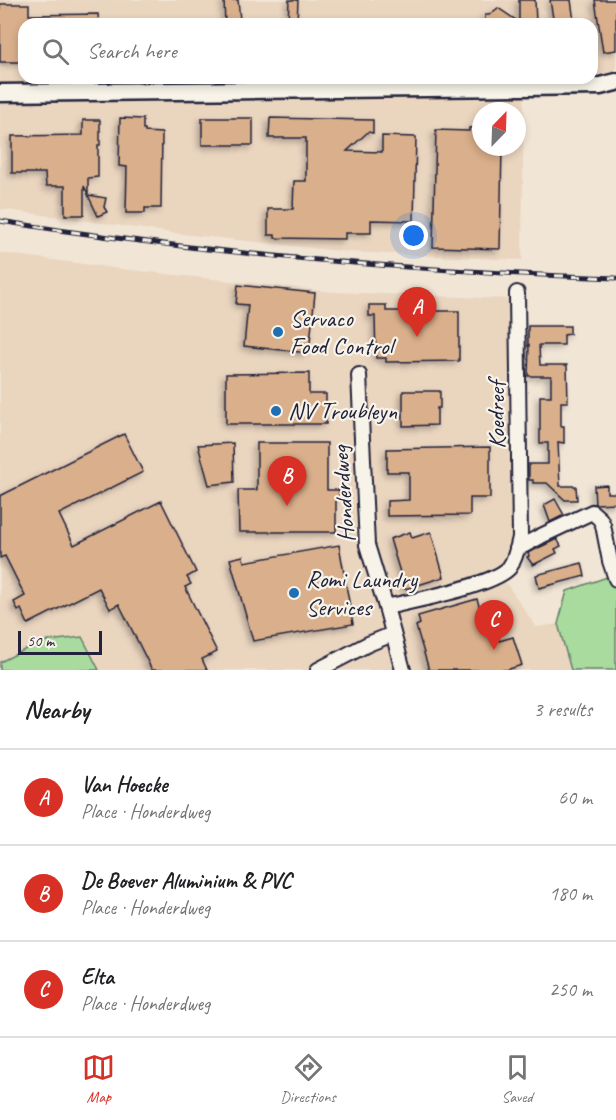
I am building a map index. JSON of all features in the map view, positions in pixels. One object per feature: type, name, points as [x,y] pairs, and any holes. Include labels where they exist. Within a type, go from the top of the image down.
[{"type":"street","points":[[0,93],[600,86],[616,82]]},
{"type":"street","name":"Koedreef","points":[[517,293],[518,543]]},
{"type":"street","name":"Honderdweg","points":[[359,375],[367,545],[403,670]]},
{"type":"street","points":[[386,607],[488,580],[510,567],[518,543],[592,512],[603,525],[616,579]]},
{"type":"street","points":[[318,670],[368,644],[393,634]]},
{"type":"shaded area","points":[[0,0],[616,0],[616,71],[601,74],[598,74],[598,18],[18,18],[18,84],[524,84],[524,102],[472,102],[472,156],[523,156],[522,260],[348,252],[173,233],[0,209]]},
{"type":"shaded area","points":[[0,253],[332,292],[512,299],[513,539],[506,562],[498,571],[536,627],[558,624],[571,670],[0,670]]},
{"type":"green space","points":[[610,576],[616,591],[616,670],[571,670],[558,624],[567,591]]},
{"type":"green space","points":[[82,637],[99,670],[0,670],[0,662],[40,642]]},
{"type":"building","points":[[224,0],[238,0],[240,18],[225,18]]},
{"type":"building","points":[[289,0],[298,0],[297,18],[288,18]]},
{"type":"building","points":[[519,0],[535,0],[536,18],[519,18]]},
{"type":"building","points":[[550,0],[571,0],[574,18],[553,18]]},
{"type":"building","points":[[595,0],[616,0],[616,50],[603,52]]},
{"type":"building","points":[[0,4],[29,4],[29,15],[98,14],[98,18],[18,18],[18,62],[0,62]]},
{"type":"building","points":[[498,8],[513,18],[485,18],[485,15],[489,15]]},
{"type":"building","points":[[120,118],[143,119],[145,132],[162,133],[161,208],[145,208],[145,213],[126,213],[127,167],[119,166]]},
{"type":"building","points":[[202,118],[253,118],[253,145],[202,145]]},
{"type":"building","points":[[270,118],[373,120],[373,133],[368,132],[347,151],[382,152],[382,136],[416,137],[414,221],[371,220],[371,233],[345,233],[345,239],[275,238],[275,235],[268,235],[268,209],[293,209],[294,181],[306,181],[306,138],[269,138]]},
{"type":"building","points":[[83,120],[100,120],[98,177],[88,178],[88,194],[84,186],[84,215],[65,215],[65,186],[46,186],[45,173],[12,173],[12,136],[83,135]]},
{"type":"building","points":[[469,128],[472,128],[472,156],[502,156],[500,249],[433,247],[436,130],[469,131]]},
{"type":"building","points":[[88,195],[106,198],[104,207],[107,212],[98,216]]},
{"type":"building","name":"Servaco Food Control","points":[[238,285],[315,293],[309,353],[244,346],[248,305],[236,304]]},
{"type":"building","points":[[369,305],[386,305],[386,311],[459,311],[459,361],[386,362],[386,358],[376,358],[375,316],[369,316]]},
{"type":"building","points":[[528,326],[570,326],[570,334],[564,335],[564,345],[539,345],[540,365],[567,365],[568,402],[561,402],[564,443],[558,442],[560,486],[576,486],[577,500],[565,500],[547,483],[533,483],[533,480],[529,480],[529,464],[548,464],[548,443],[540,443],[540,396],[551,396],[551,376],[528,376]]},
{"type":"building","name":"NV Troubleyn","points":[[309,373],[309,394],[326,394],[326,424],[226,424],[226,374]]},
{"type":"building","points":[[403,391],[440,391],[437,425],[403,426]]},
{"type":"building","points":[[124,434],[143,472],[59,514],[74,545],[161,501],[196,572],[187,577],[191,584],[185,587],[217,652],[202,659],[207,670],[152,670],[119,604],[110,609],[99,588],[28,624],[21,609],[18,611],[14,602],[25,596],[5,556],[0,558],[0,496]]},
{"type":"building","points":[[233,443],[234,482],[209,485],[198,445]]},
{"type":"building","points":[[257,443],[327,443],[327,490],[339,490],[339,498],[336,498],[336,532],[239,532],[238,490],[257,490]]},
{"type":"building","points":[[490,447],[490,498],[470,498],[470,515],[387,516],[387,501],[409,500],[409,472],[387,472],[387,449]]},
{"type":"building","points":[[607,485],[607,493],[616,493],[616,503],[595,504],[594,486]]},
{"type":"building","points":[[555,499],[564,515],[550,522],[544,505]]},
{"type":"building","points":[[410,532],[412,538],[431,532],[444,577],[405,589],[390,539]]},
{"type":"building","points":[[557,539],[561,546],[555,549],[557,553],[533,565],[527,557],[528,553]]},
{"type":"building","name":"Romi Laundry Services","points":[[339,545],[353,624],[253,641],[230,559],[243,556],[244,562]]},
{"type":"building","points":[[582,563],[585,576],[539,588],[536,575]]},
{"type":"building","points":[[477,599],[483,618],[491,615],[499,641],[513,637],[522,665],[506,670],[429,670],[416,626],[420,624],[418,616]]},
{"type":"railway","points":[[0,221],[230,252],[384,266],[616,278]]},
{"type":"place","name":"Servaco Food Control","points":[[278,332]]},
{"type":"place","name":"Van Hoecke","points":[[417,337]]},
{"type":"place","name":"NV Troubleyn","points":[[276,411]]},
{"type":"place","name":"De Boever Aluminium & PVC","points":[[287,506]]},
{"type":"place","name":"Romi Laundry Services","points":[[294,593]]},
{"type":"place","name":"Elta","points":[[494,650]]}]
